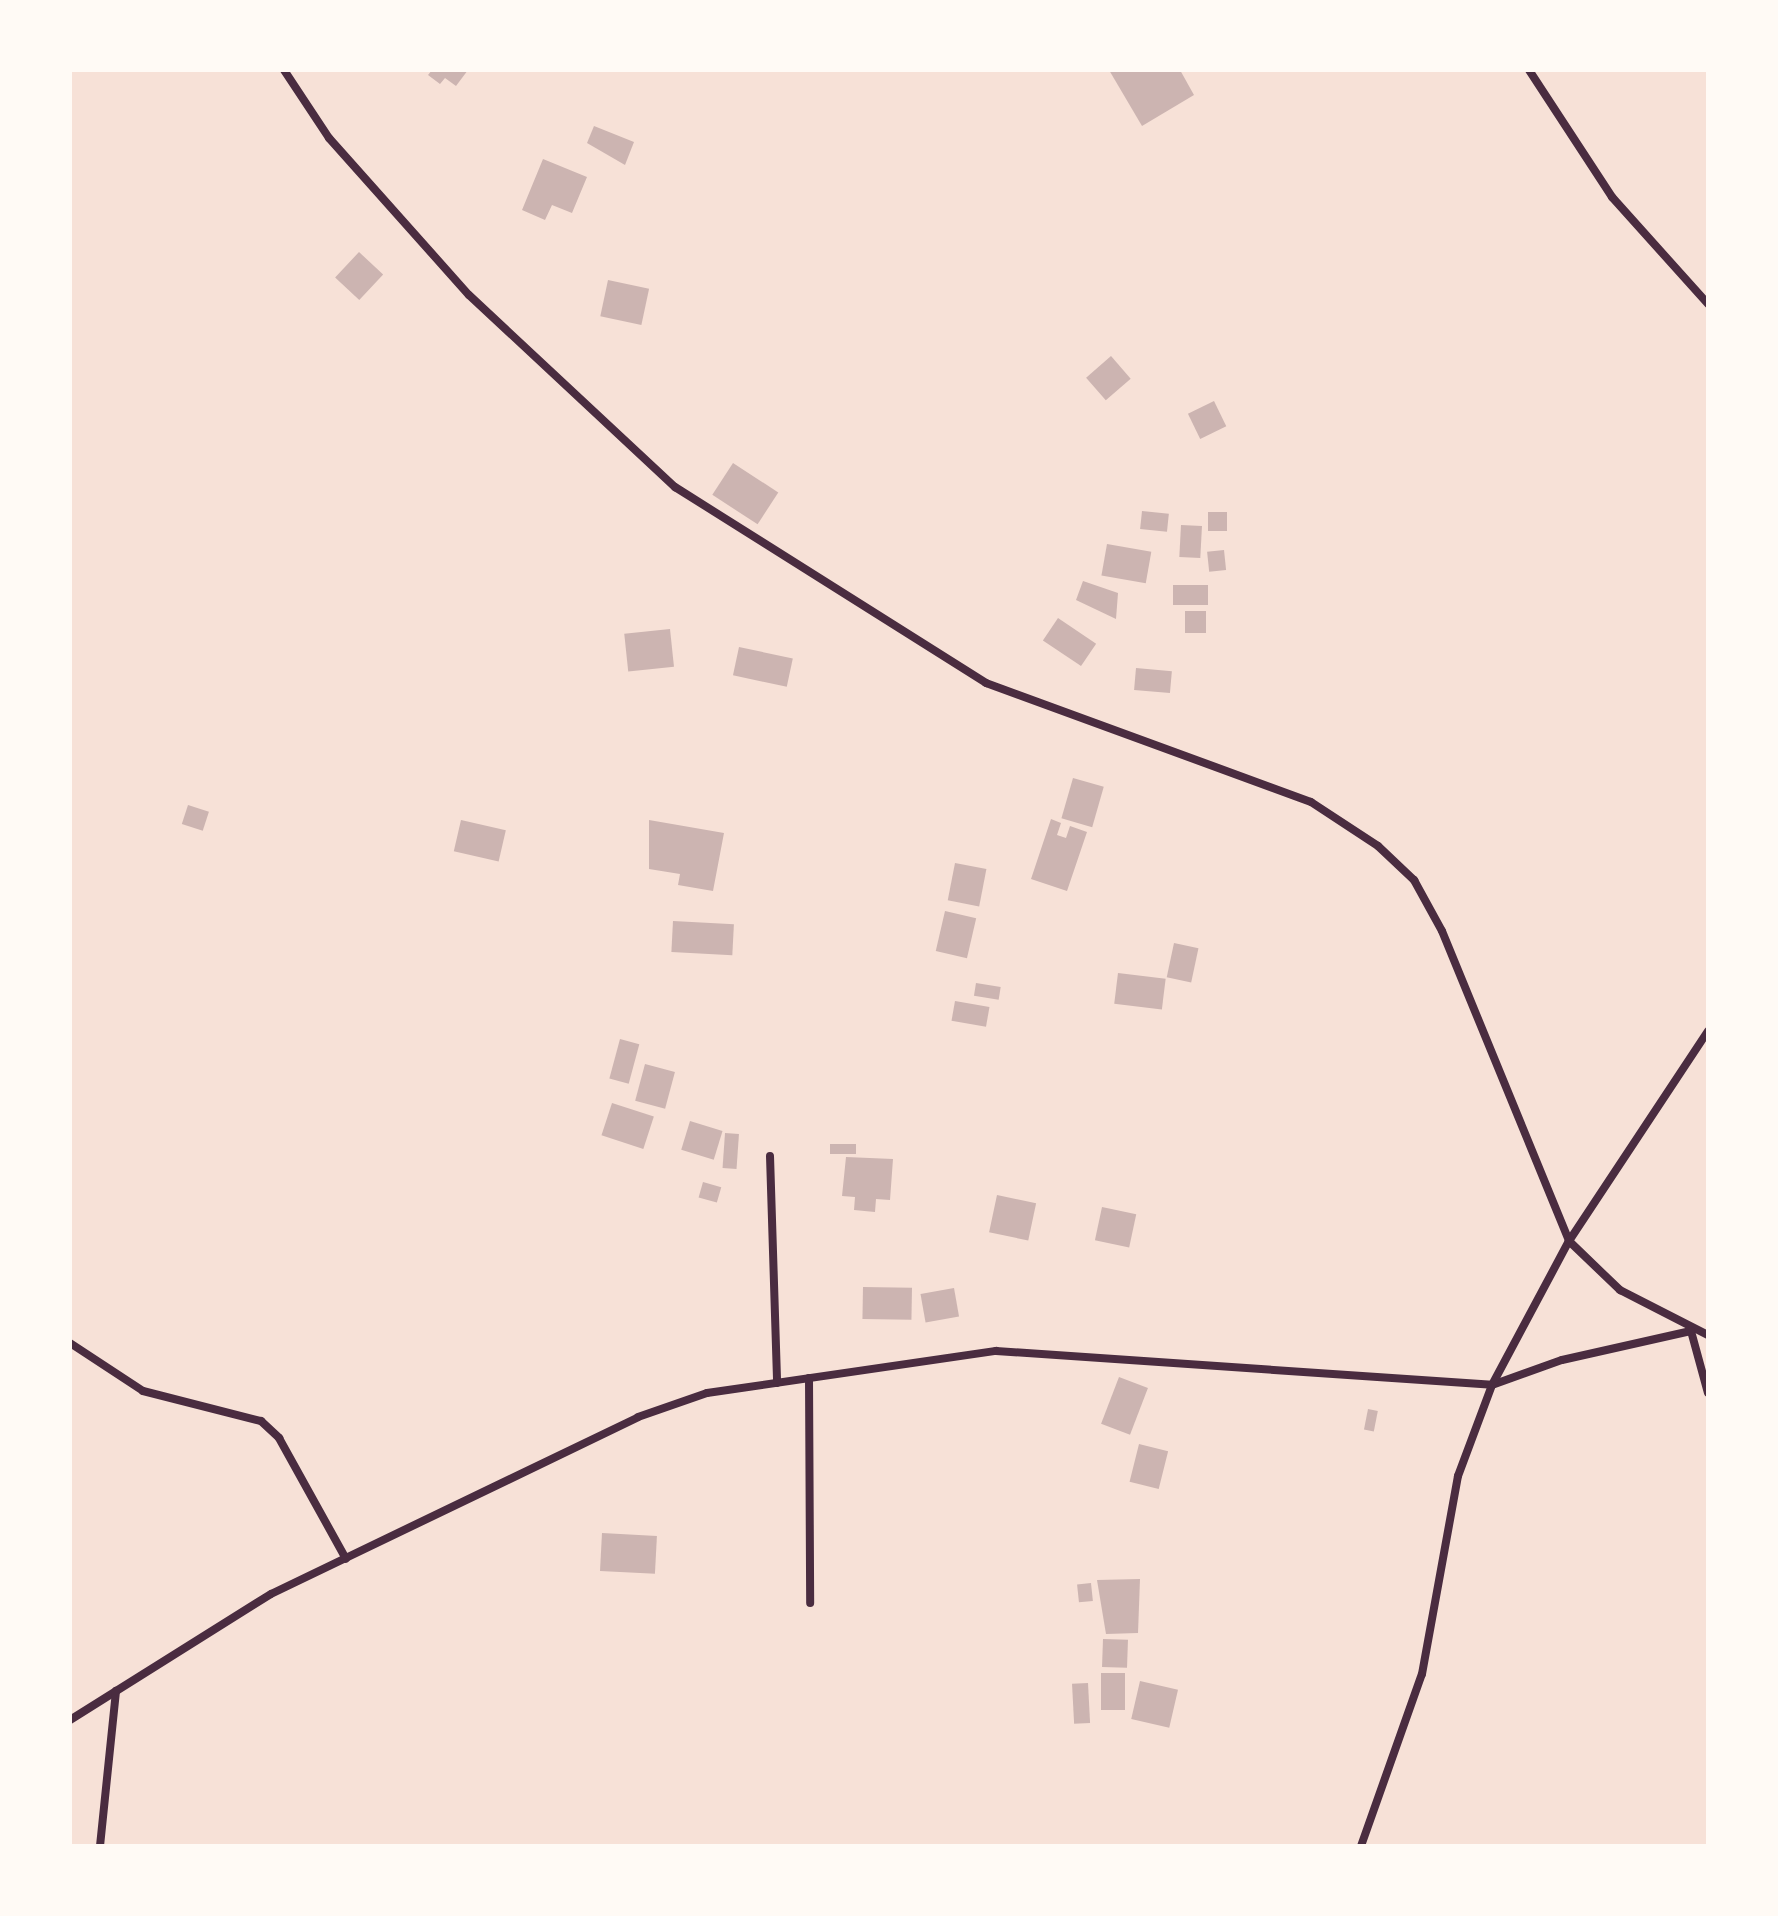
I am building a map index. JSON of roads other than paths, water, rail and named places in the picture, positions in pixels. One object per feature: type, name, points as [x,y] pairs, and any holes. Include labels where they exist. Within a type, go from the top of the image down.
[{"type":"street","points":[[284,70],[329,138],[469,295],[675,487],[986,683],[1311,802],[1378,846],[1414,880],[1442,931],[1569,1241],[1620,1290],[1691,1331],[1708,1335]]},
{"type":"street","points":[[1529,70],[1612,197],[1708,304]]},
{"type":"street","points":[[1361,1846],[1422,1674],[1458,1476],[1492,1385],[1569,1241],[1708,1031]]},
{"type":"street","points":[[770,1156],[777,1383]]},
{"type":"street","points":[[70,1720],[271,1594],[638,1417],[707,1393],[996,1351],[1492,1385],[1562,1360],[1691,1331]]},
{"type":"street","points":[[1691,1331],[1708,1393]]},
{"type":"street","points":[[70,1343],[143,1391],[261,1421],[279,1438],[346,1559]]},
{"type":"street","points":[[809,1378],[810,1603]]},
{"type":"street","points":[[100,1846],[116,1691]]}]
